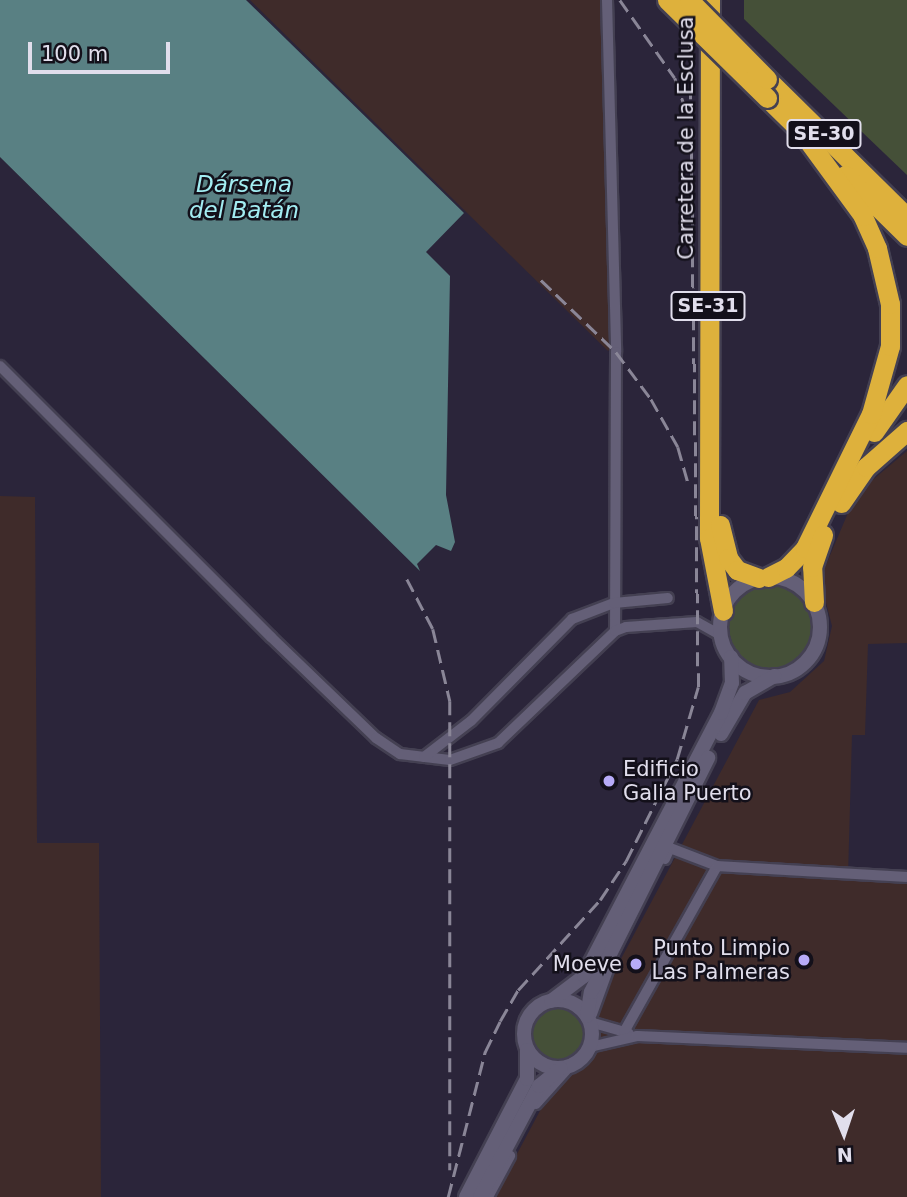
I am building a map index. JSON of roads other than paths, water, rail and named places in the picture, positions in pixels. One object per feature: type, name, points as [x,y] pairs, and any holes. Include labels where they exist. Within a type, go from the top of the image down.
[{"type":"highway","name":"SE-30","points":[[667,0],[907,217]]},
{"type":"highway","name":"SE-30","points":[[689,0],[767,88],[803,134],[907,236]]},
{"type":"highway","name":"Carretera de la Esclusa","points":[[709,0],[709,538],[723,611]]},
{"type":"highway","name":"Carretera de la Esclusa","points":[[721,0],[720,534],[737,570],[763,578]]},
{"type":"highway","points":[[803,134],[863,216],[886,276],[890,304],[890,346],[880,390],[845,484],[819,542],[812,567],[814,602]]},
{"type":"highway","points":[[763,578],[786,568],[805,548],[862,452],[907,385]]},
{"type":"highway","points":[[845,484],[907,431]]},
{"type":"main road","points":[[466,1197],[527,1079],[527,1020],[534,1010],[551,1001],[584,976],[721,713],[732,683],[731,657],[722,636],[723,611],[736,591],[763,578],[798,585],[814,602],[820,631],[814,650],[793,671],[774,676],[746,693],[702,769],[591,992],[590,1047],[538,1086],[480,1197]]},
{"type":"main road","points":[[731,657],[746,670],[774,676]]},
{"type":"main road","points":[[551,1001],[574,1004],[589,1019]]},
{"type":"main road","points":[[527,1049],[541,1063],[565,1067]]},
{"type":"street","points":[[607,0],[616,352],[615,631]]},
{"type":"street","points":[[0,366],[376,738],[400,754],[450,760],[498,743],[615,631],[637,624],[697,622],[722,636]]},
{"type":"street","points":[[424,757],[461,731],[572,620],[614,603],[668,598]]},
{"type":"street","points":[[702,769],[670,848],[609,968],[589,1019],[637,1036],[907,1048]]},
{"type":"street","points":[[670,848],[716,866],[907,877]]},
{"type":"street","points":[[624,1032],[716,866]]},
{"type":"street","points":[[590,1047],[637,1036]]},
{"type":"street","points":[[488,1197],[541,1096],[565,1067]]},
{"type":"water","name":"Dársena del Batán","points":[[0,0],[246,0],[464,213],[426,252],[450,276],[446,495],[455,542],[451,551],[436,545],[417,564],[420,571],[0,157]]},
{"type":"railway","points":[[620,0],[675,78],[687,113]]},
{"type":"railway","points":[[448,1197],[485,1052],[500,1021],[518,990],[600,900],[626,861],[677,759],[698,687],[689,0]]},
{"type":"railway","points":[[541,280],[616,352],[651,399],[678,447],[689,486]]},
{"type":"railway","points":[[407,579],[433,629],[450,701],[450,1170]]},
{"type":"place","name":"Edificio Galia Puerto","points":[[609,781]]},
{"type":"place","name":"Punto Limpio Las Palmeras","points":[[804,960]]},
{"type":"place","name":"Moeve","points":[[636,964]]}]
